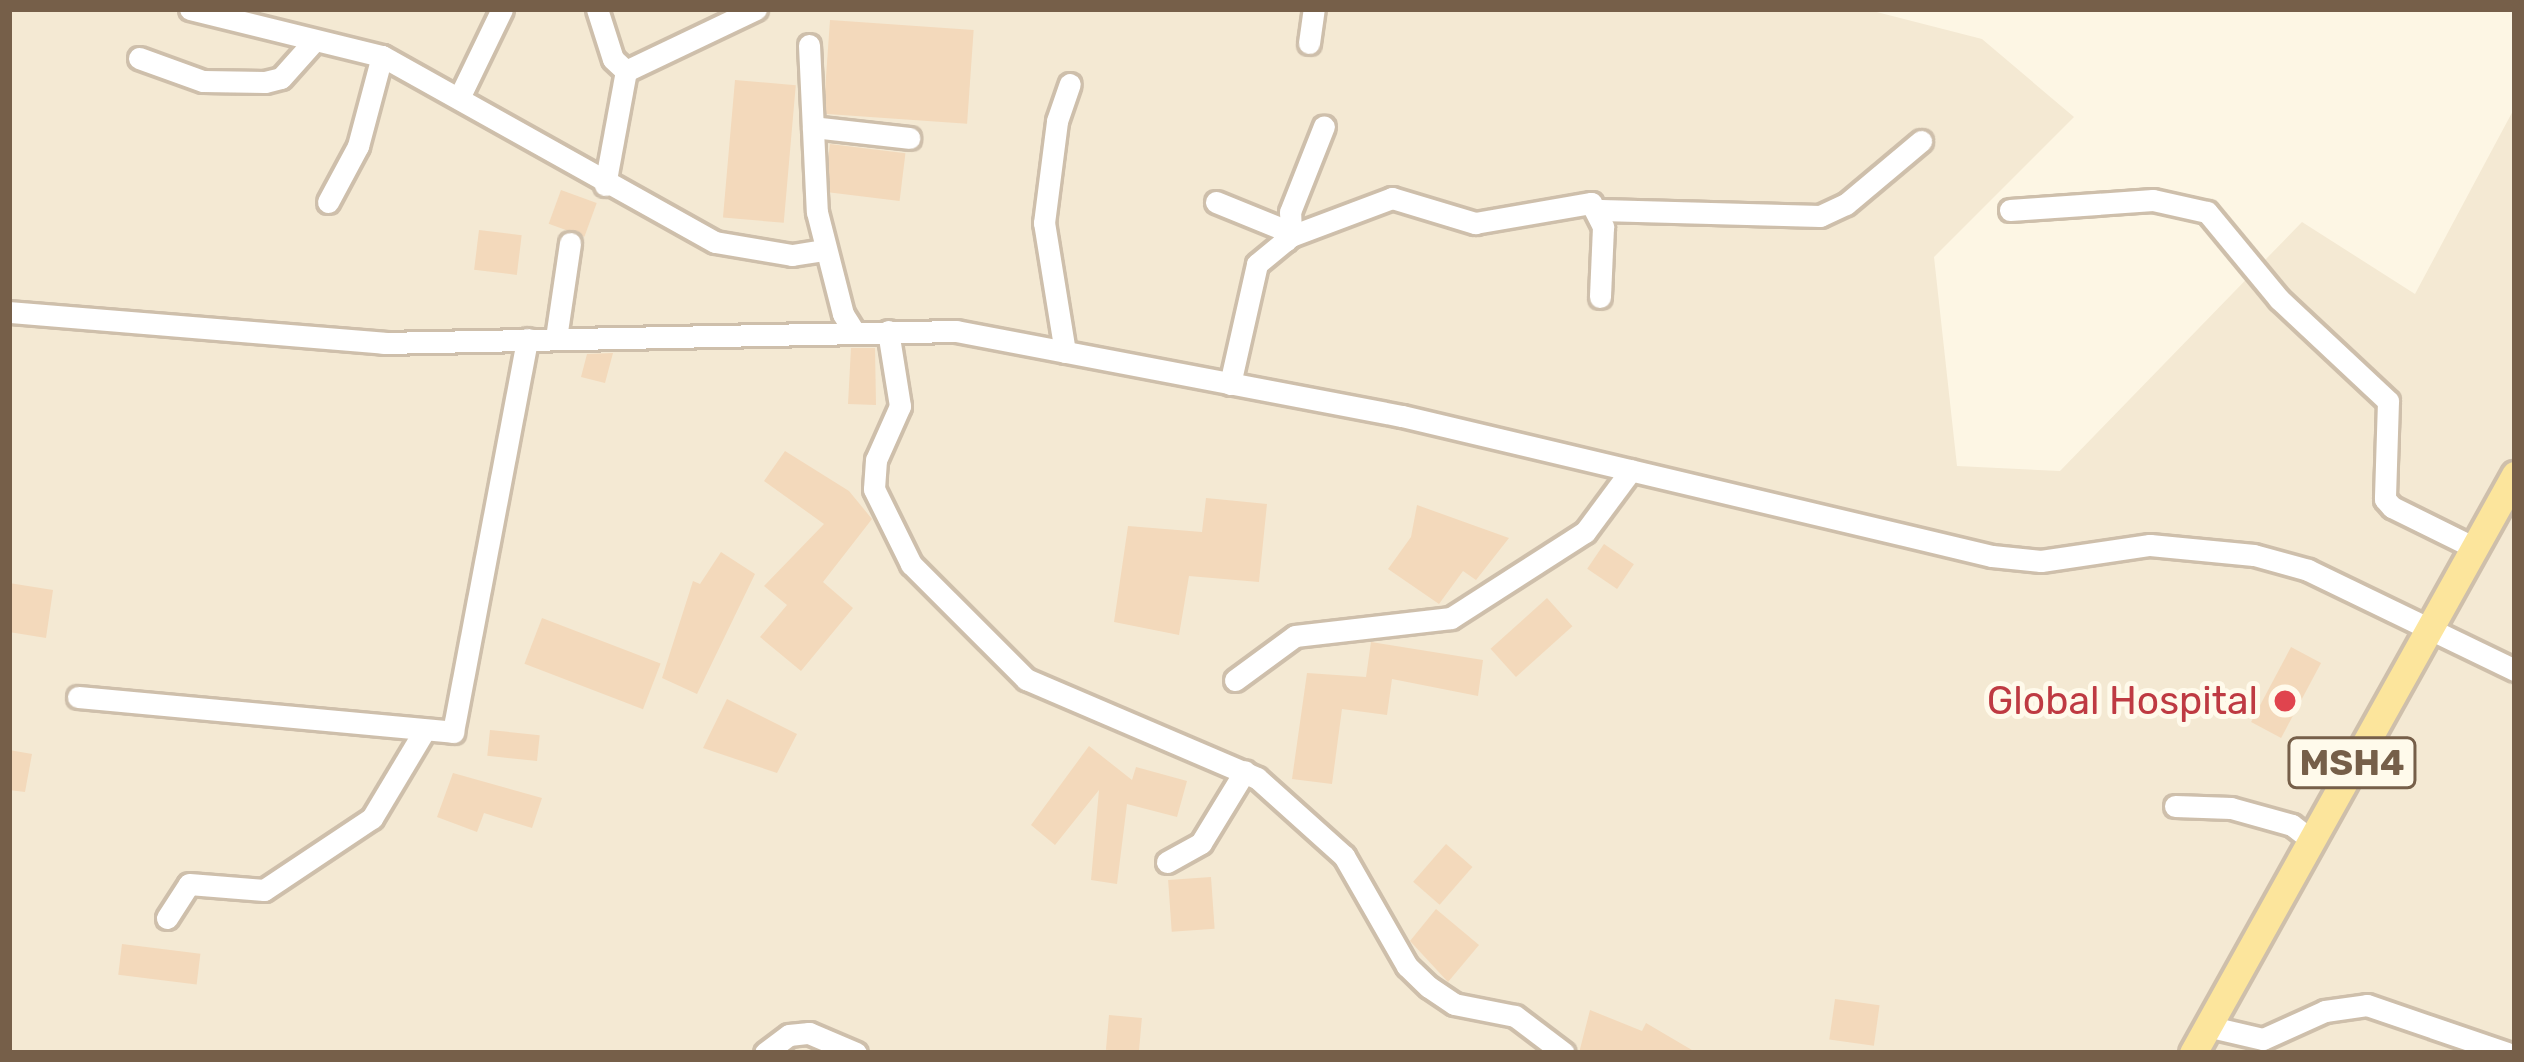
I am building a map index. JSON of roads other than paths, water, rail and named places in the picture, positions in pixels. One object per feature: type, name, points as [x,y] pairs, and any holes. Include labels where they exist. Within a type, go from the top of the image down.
[{"type":"main road","name":"MSH4","points":[[2193,1053],[2425,628],[2515,475]]},
{"type":"street","points":[[190,9],[382,56],[605,185],[715,242],[792,255],[825,250]]},
{"type":"street","points":[[459,98],[502,9]]},
{"type":"street","points":[[597,9],[613,59],[626,71]]},
{"type":"street","points":[[626,71],[756,9]]},
{"type":"street","points":[[1309,43],[1314,9]]},
{"type":"street","points":[[140,58],[203,81],[265,82],[281,78],[314,41]]},
{"type":"street","points":[[809,45],[825,250],[855,333]]},
{"type":"street","points":[[328,202],[358,146],[382,56]]},
{"type":"street","points":[[605,185],[626,71]]},
{"type":"street","points":[[1065,352],[1044,223],[1057,121],[1070,85]]},
{"type":"street","points":[[1288,238],[1289,212],[1324,126]]},
{"type":"street","points":[[812,127],[909,138]]},
{"type":"street","points":[[1230,383],[1257,264],[1288,238],[1392,198],[1475,223],[1591,203],[1600,211],[1820,216],[1846,204],[1921,140]]},
{"type":"street","points":[[2010,210],[2152,200],[2207,212],[2278,299],[2389,401],[2385,499],[2392,507],[2473,547]]},
{"type":"street","points":[[1216,202],[1282,229],[1288,238]]},
{"type":"street","points":[[1600,211],[1600,297]]},
{"type":"street","points":[[556,338],[570,244]]},
{"type":"street","points":[[9,312],[383,343],[956,332],[1230,383],[1631,470],[1992,556],[2042,561],[2150,545],[2254,555],[2308,570],[2515,670]]},
{"type":"street","points":[[888,331],[900,406],[876,460],[874,489],[911,564],[1026,679],[1245,771],[1344,856],[1407,966],[1430,987],[1454,1004],[1515,1016],[1564,1053]]},
{"type":"street","points":[[78,697],[453,733],[527,339]]},
{"type":"street","points":[[1235,680],[1295,636],[1451,618],[1585,532],[1631,470]]},
{"type":"street","points":[[167,918],[189,884],[264,890],[372,818],[424,731]]},
{"type":"street","points":[[1167,862],[1201,843],[1245,771]]},
{"type":"street","points":[[2175,806],[2231,808],[2292,825],[2311,840]]},
{"type":"street","points":[[2211,1027],[2263,1039],[2325,1011],[2367,1004],[2507,1053]]},
{"type":"street","points":[[765,1053],[789,1035],[809,1033],[856,1053]]},
{"type":"place","name":"Global Hospital","points":[[2285,701]]}]
